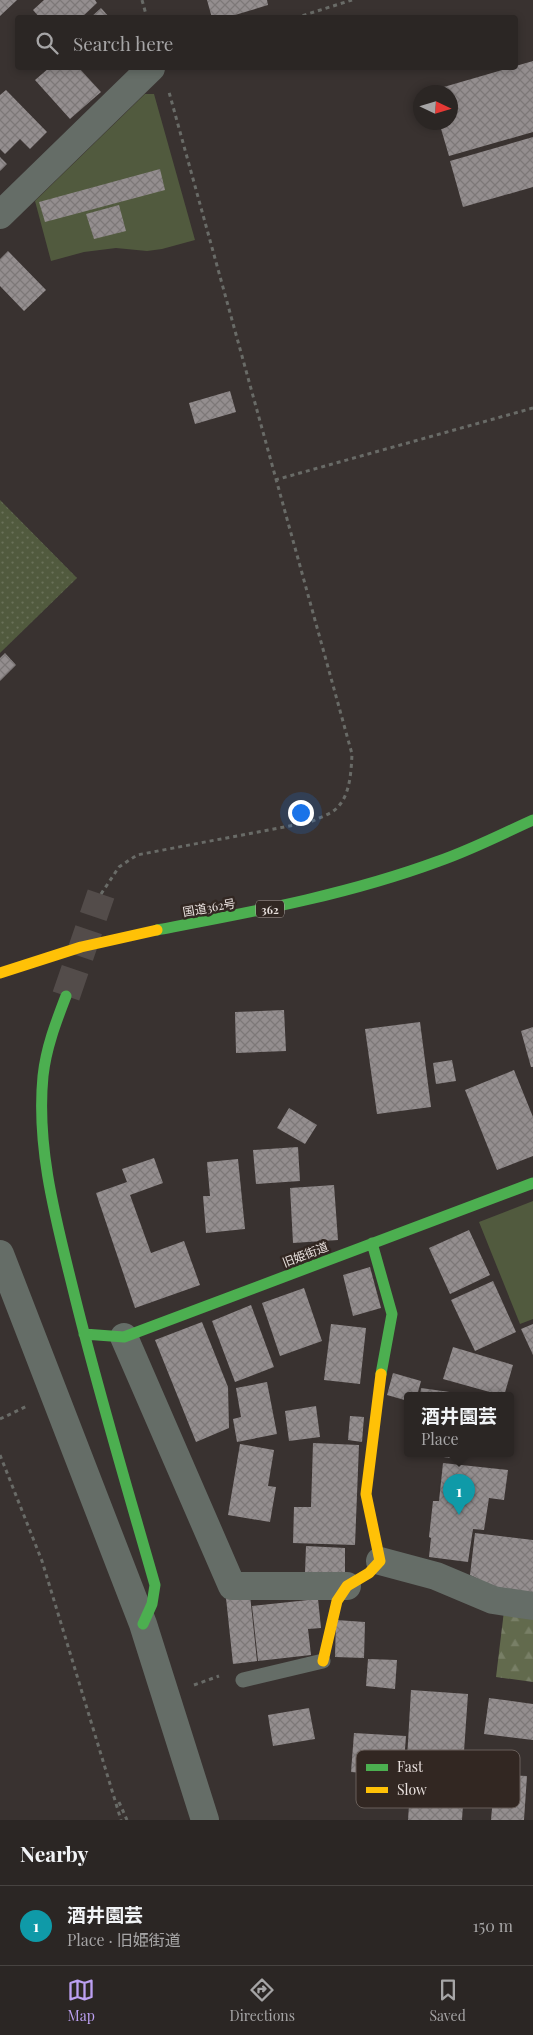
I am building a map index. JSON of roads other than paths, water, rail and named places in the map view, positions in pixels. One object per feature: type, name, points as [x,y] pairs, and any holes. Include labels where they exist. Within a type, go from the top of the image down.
[{"type":"main road","name":"国道362号","points":[[0,973],[81,947],[281,907],[370,884],[440,861],[533,820]]},
{"type":"main road","points":[[66,996],[48,1045],[43,1076],[42,1139],[54,1211],[84,1334],[155,1585],[152,1604],[143,1624]]},
{"type":"main road","name":"旧姫街道","points":[[84,1334],[124,1337],[533,1183]]},
{"type":"main road","points":[[323,1661],[337,1601],[347,1586],[369,1573],[380,1561],[366,1494],[377,1399],[392,1314],[372,1243]]},
{"type":"street","points":[[0,215],[159,77]]},
{"type":"street","points":[[0,1254],[143,1624],[205,1820]]},
{"type":"street","points":[[124,1337],[232,1586],[347,1586]]},
{"type":"street","points":[[380,1561],[436,1576],[493,1600],[533,1606]]},
{"type":"lane","points":[[243,1680],[323,1661]]},
{"type":"tunnel","points":[[66,996],[101,894]]},
{"type":"place","name":"酒井園芸","points":[[459,1515]]}]
